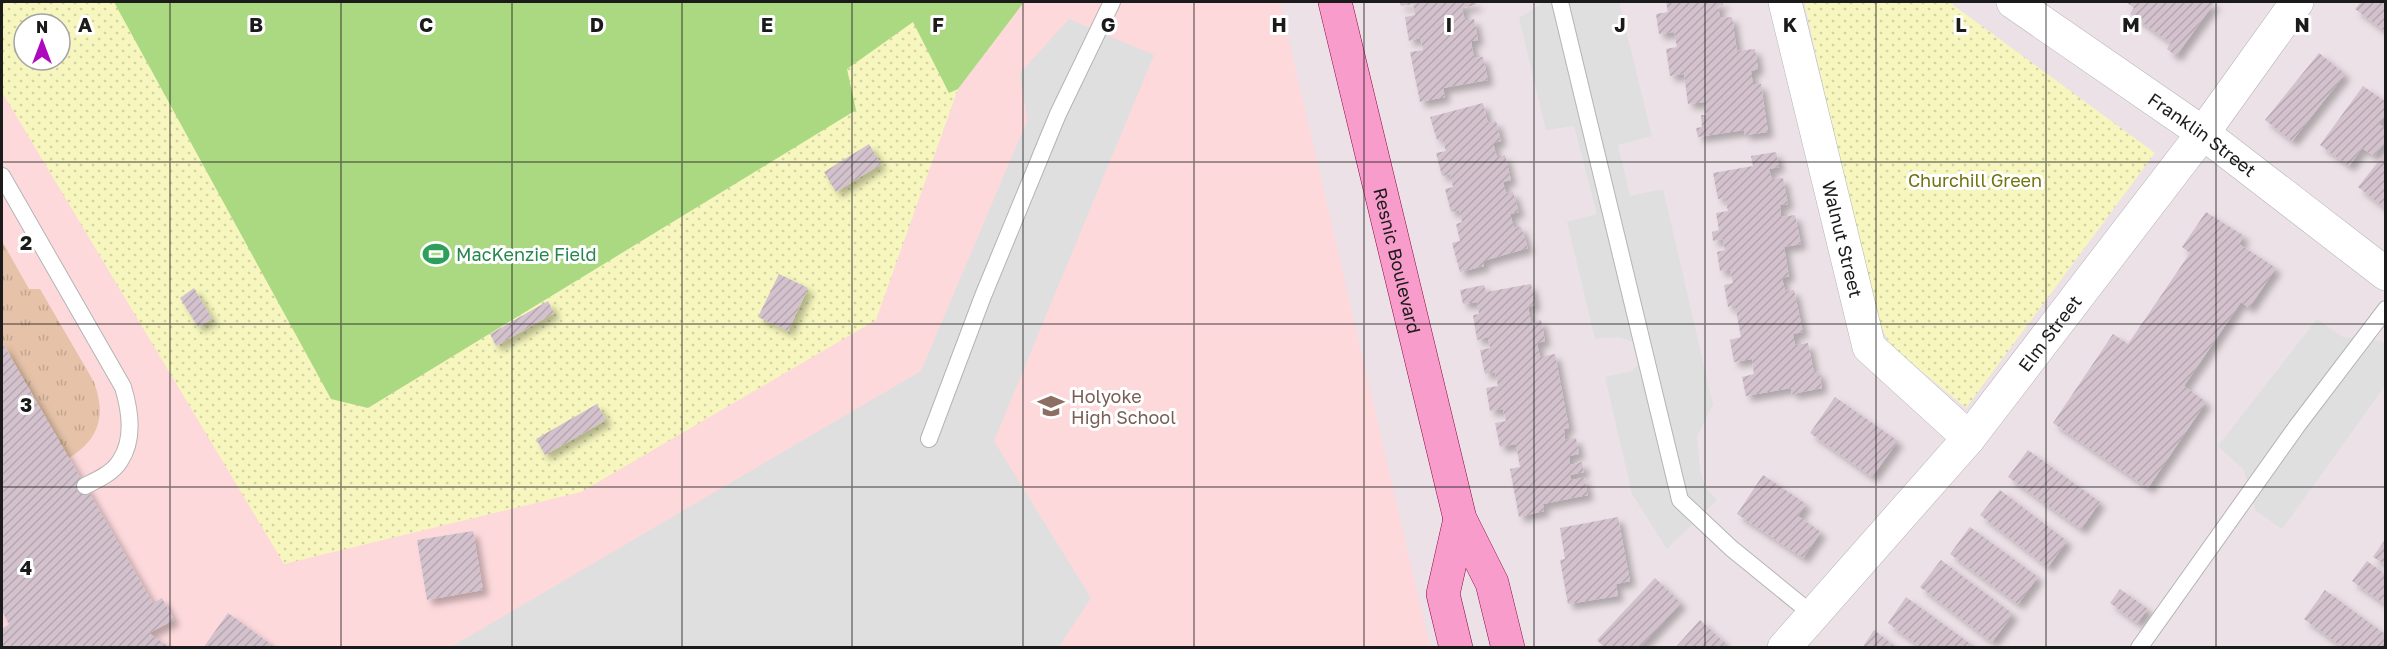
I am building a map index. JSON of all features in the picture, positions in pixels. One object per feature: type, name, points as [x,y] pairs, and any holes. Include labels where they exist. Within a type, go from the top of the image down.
[{"type":"main road","name":"Resnic Boulevard","points":[[1335,2],[1460,519],[1492,583],[1508,648]]},
{"type":"main road","name":"Resnic Boulevard","points":[[1456,648],[1443,594],[1460,519]]},
{"type":"street","name":"Walnut Street","points":[[1785,2],[1869,346],[1969,438]]},
{"type":"street","name":"Franklin Street","points":[[2013,2],[2203,134],[2385,274]]},
{"type":"street","name":"Elm Street","points":[[1784,648],[1969,438],[2203,134],[2297,2]]},
{"type":"lane","points":[[929,439],[982,296],[1058,114],[1112,2]]},
{"type":"lane","points":[[1560,2],[1680,500],[1731,548],[1812,614]]},
{"type":"lane","points":[[2,176],[123,387],[129,409],[129,437],[120,462],[104,477],[86,486]]},
{"type":"lane","points":[[2139,648],[2297,426],[2385,309]]},
{"type":"shaded area","name":"Holyoke High School","points":[[1024,2],[1280,2],[1430,647],[2,647],[2,92],[285,564],[876,320],[958,89]]},
{"type":"shaded area","points":[[1544,2],[1619,2],[1652,136],[1618,145],[1630,196],[1663,189],[1713,405],[1697,437],[1700,470],[1706,488],[1717,500],[1667,549],[1632,494],[1605,377],[1632,371],[1640,363],[1634,342],[1618,337],[1595,339],[1567,222],[1597,214],[1574,126],[1546,130],[1519,18]]},
{"type":"shaded area","points":[[1069,19],[1154,55],[994,441],[1091,598],[1059,647],[449,648],[921,371],[1027,121],[1020,73]]},
{"type":"shaded area","points":[[2317,319],[2343,337],[2381,341],[2385,344],[2385,386],[2282,529],[2255,510],[2244,470],[2218,446]]},
{"type":"green space","name":"MacKenzie Field","points":[[2,2],[1024,2],[958,89],[876,320],[581,492],[284,564],[2,92]]},
{"type":"green space","name":"MacKenzie Field","points":[[114,2],[1024,2],[958,89],[949,93],[913,22],[847,69],[856,110],[368,408],[331,399]]},
{"type":"green space","name":"Churchill Green","points":[[1804,2],[1949,2],[2155,153],[1966,408],[1890,345],[1874,310]]},
{"type":"green space","points":[[2,241],[29,289],[40,289],[94,382],[98,394],[100,416],[94,434],[88,443],[69,458],[2,342]]},
{"type":"building","points":[[1400,2],[1476,2],[1476,5],[1462,8],[1465,21],[1474,19],[1478,40],[1471,41],[1474,58],[1483,57],[1488,80],[1443,88],[1445,97],[1420,102],[1410,52],[1423,50],[1420,38],[1409,41],[1405,17],[1415,15],[1413,4],[1401,6]]},
{"type":"building","points":[[1666,2],[1723,2],[1723,5],[1718,6],[1720,18],[1732,17],[1737,51],[1755,49],[1758,69],[1751,71],[1753,85],[1761,84],[1768,132],[1745,135],[1744,130],[1698,137],[1696,128],[1702,127],[1701,115],[1706,115],[1704,102],[1688,104],[1684,74],[1670,76],[1666,49],[1677,47],[1674,32],[1659,34],[1656,14],[1668,12]]},
{"type":"building","points":[[2126,2],[2215,2],[2176,56],[2167,49],[2171,43],[2130,14],[2134,8]]},
{"type":"building","points":[[2361,2],[2386,2],[2386,32],[2355,9]]},
{"type":"building","points":[[2319,53],[2345,74],[2292,141],[2265,120]]},
{"type":"building","points":[[2363,86],[2386,102],[2386,115],[2379,124],[2386,129],[2386,141],[2374,156],[2362,148],[2349,166],[2320,145]]},
{"type":"building","points":[[1483,103],[1488,123],[1496,121],[1501,141],[1493,143],[1497,157],[1505,155],[1511,180],[1503,182],[1506,193],[1513,192],[1519,212],[1510,214],[1514,228],[1521,227],[1528,248],[1483,261],[1484,266],[1460,272],[1452,243],[1460,241],[1456,224],[1462,222],[1459,210],[1451,212],[1445,189],[1453,187],[1450,174],[1442,176],[1436,153],[1446,151],[1442,138],[1437,140],[1430,117]]},
{"type":"building","points":[[869,144],[881,164],[836,192],[824,172]]},
{"type":"building","points":[[1776,152],[1779,167],[1769,169],[1772,179],[1783,178],[1788,204],[1780,205],[1781,217],[1795,215],[1801,244],[1784,247],[1789,276],[1782,278],[1785,291],[1794,290],[1803,332],[1793,334],[1795,345],[1808,343],[1814,373],[1819,371],[1822,388],[1792,394],[1791,388],[1746,396],[1742,377],[1754,374],[1752,359],[1734,362],[1730,340],[1741,337],[1735,305],[1728,307],[1724,285],[1733,283],[1730,270],[1720,271],[1717,252],[1725,250],[1723,239],[1713,241],[1712,232],[1719,230],[1716,213],[1728,211],[1725,198],[1718,199],[1713,173],[1753,166],[1751,156]]},
{"type":"building","points":[[2386,152],[2386,207],[2385,208],[2358,187]]},
{"type":"building","points":[[2206,212],[2244,236],[2239,244],[2276,268],[2249,308],[2241,302],[2184,386],[2206,402],[2148,488],[2053,423],[2113,334],[2128,344],[2190,253],[2182,247]]},
{"type":"building","points":[[779,274],[808,288],[788,331],[758,317]]},
{"type":"building","points":[[1531,284],[1535,305],[1528,307],[1531,322],[1541,320],[1545,341],[1537,343],[1540,357],[1555,354],[1569,428],[1564,429],[1565,440],[1576,438],[1579,454],[1569,456],[1570,465],[1582,462],[1584,472],[1570,475],[1571,480],[1584,478],[1588,495],[1543,504],[1544,511],[1519,517],[1510,469],[1520,467],[1516,444],[1500,447],[1495,423],[1506,421],[1503,409],[1490,411],[1486,388],[1498,386],[1495,372],[1485,374],[1480,350],[1490,348],[1488,337],[1477,340],[1473,315],[1479,314],[1477,302],[1463,304],[1460,290],[1484,285],[1486,292]]},
{"type":"building","points":[[194,288],[212,319],[198,327],[180,298]]},
{"type":"building","points":[[548,301],[554,313],[496,346],[490,334]]},
{"type":"building","points":[[2,342],[153,603],[162,598],[174,620],[149,633],[170,648],[2,648],[2,629],[9,624],[2,611]]},
{"type":"building","points":[[1835,397],[1898,441],[1872,477],[1810,433]]},
{"type":"building","points":[[597,404],[606,420],[545,455],[536,439]]},
{"type":"building","points":[[2028,450],[2100,502],[2081,529],[2008,477]]},
{"type":"building","points":[[1763,475],[1806,504],[1798,516],[1821,532],[1803,558],[1737,514]]},
{"type":"building","points":[[2000,490],[2067,541],[2048,567],[1980,515]]},
{"type":"building","points":[[1618,517],[1630,581],[1616,584],[1618,596],[1568,604],[1560,560],[1565,559],[1560,528]]},
{"type":"building","points":[[1970,527],[2038,577],[2018,604],[1950,554]]},
{"type":"building","points":[[473,531],[483,590],[427,600],[417,540]]},
{"type":"building","points":[[2386,538],[2386,565],[2373,557]]},
{"type":"building","points":[[1941,560],[2013,614],[1992,642],[1920,587]]},
{"type":"building","points":[[2367,561],[2386,575],[2386,605],[2352,581]]},
{"type":"building","points":[[1655,578],[1681,603],[1639,648],[1605,648],[1597,640]]},
{"type":"building","points":[[2120,589],[2148,609],[2137,623],[2110,603]]},
{"type":"building","points":[[2325,590],[2386,635],[2386,640],[2380,648],[2344,648],[2304,619]]},
{"type":"building","points":[[1906,597],[1976,648],[1922,648],[1888,623]]},
{"type":"building","points":[[228,613],[276,648],[203,648]]},
{"type":"building","points":[[1700,620],[1725,643],[1721,648],[1675,648]]},
{"type":"building","points":[[1874,630],[1897,648],[1862,648]]},
{"type":"place","name":"MacKenzie Field","points":[[436,254]]},
{"type":"place","name":"Holyoke High School","points":[[1051,406]]}]
